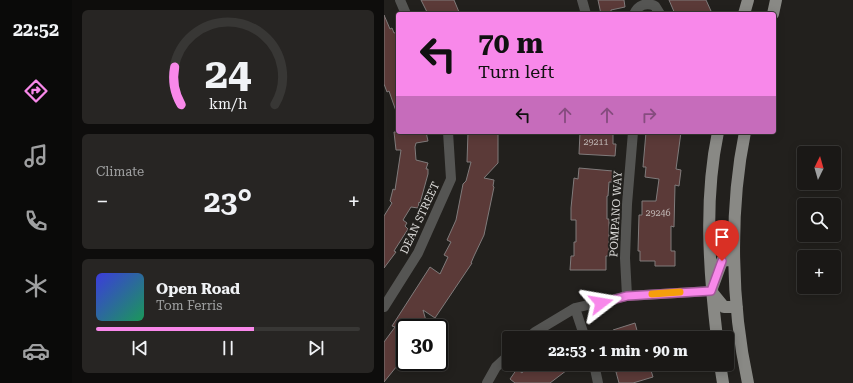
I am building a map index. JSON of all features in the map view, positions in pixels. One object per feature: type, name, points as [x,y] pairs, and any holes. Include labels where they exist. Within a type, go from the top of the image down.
[{"type":"main road","points":[[745,12],[748,0]]},
{"type":"main road","points":[[773,12],[776,0]]},
{"type":"main road","points":[[716,331],[711,291],[709,224],[715,148],[718,134]]},
{"type":"main road","points":[[745,134],[741,150],[734,221],[734,259],[742,357],[748,383]]},
{"type":"main road","points":[[711,291],[722,261],[734,259]]},
{"type":"main road","points":[[711,291],[724,308],[737,307]]},
{"type":"main road","points":[[721,371],[723,383]]},
{"type":"street","points":[[400,0],[405,12]]},
{"type":"street","points":[[582,0],[585,12]]},
{"type":"street","points":[[635,12],[638,7],[646,4],[655,6],[659,12]]},
{"type":"street","name":"DEAN STREET","points":[[384,307],[418,253],[451,179],[448,134]]},
{"type":"street","name":"POMPANO WAY","points":[[627,296],[625,258],[627,204],[633,134]]},
{"type":"street","points":[[537,331],[575,308],[627,296],[711,291]]},
{"type":"street","points":[[575,308],[583,331]]},
{"type":"street","points":[[487,383],[496,367],[502,361]]},
{"type":"street","points":[[595,371],[598,383]]},
{"type":"building","points":[[421,0],[454,0],[459,12],[427,12]]},
{"type":"building","points":[[598,0],[624,0],[625,7],[611,10],[611,12],[601,12]]},
{"type":"building","points":[[669,0],[706,0],[711,11],[709,12],[674,12]]},
{"type":"building","points":[[384,15],[390,29],[392,28],[394,33],[396,32],[396,111],[389,91],[387,92],[384,84]]},
{"type":"building","points":[[394,132],[396,132],[396,134],[426,134],[428,141],[416,143],[415,147],[416,160],[428,163],[426,169],[428,169],[428,174],[420,203],[419,202],[418,208],[411,207],[403,220],[407,223],[405,226],[408,229],[394,251],[396,252],[384,268],[384,216],[392,203],[390,201],[393,189],[395,190],[401,150],[396,150]]},
{"type":"building","points":[[468,134],[498,134],[498,163],[484,178],[494,180],[494,187],[484,235],[472,263],[435,318],[423,310],[426,319],[397,319],[430,267],[440,274],[448,257],[444,255],[451,242],[447,240],[456,220],[463,184],[466,181],[471,162],[467,162]]},
{"type":"building","points":[[580,134],[613,134],[613,144],[616,144],[615,156],[579,154]]},
{"type":"building","points":[[646,134],[681,134],[676,169],[681,170],[679,186],[675,185],[674,227],[671,226],[671,251],[675,251],[675,266],[655,266],[655,261],[640,261],[640,251],[638,251],[639,215],[642,215],[642,201],[656,201],[659,179],[645,177],[646,167],[643,167]]},
{"type":"building","points":[[579,168],[613,171],[612,182],[609,182],[607,196],[607,219],[609,219],[609,256],[606,256],[606,270],[570,270],[571,256],[574,256],[574,242],[576,242],[576,220],[571,220],[571,208],[574,178],[578,179]]},
{"type":"building","points":[[396,320],[396,367],[384,382],[384,342],[395,327],[392,326]]},
{"type":"building","points":[[635,323],[637,331],[613,331]]},
{"type":"building","points":[[516,371],[522,373],[524,371],[566,371],[550,383],[515,383],[510,379]]},
{"type":"building","points":[[651,371],[653,377],[633,383],[619,383],[616,372]]},
{"type":"slow traffic","points":[[652,294],[680,292]]},
{"type":"route","points":[[601,303],[627,296],[711,291],[722,261]]}]
